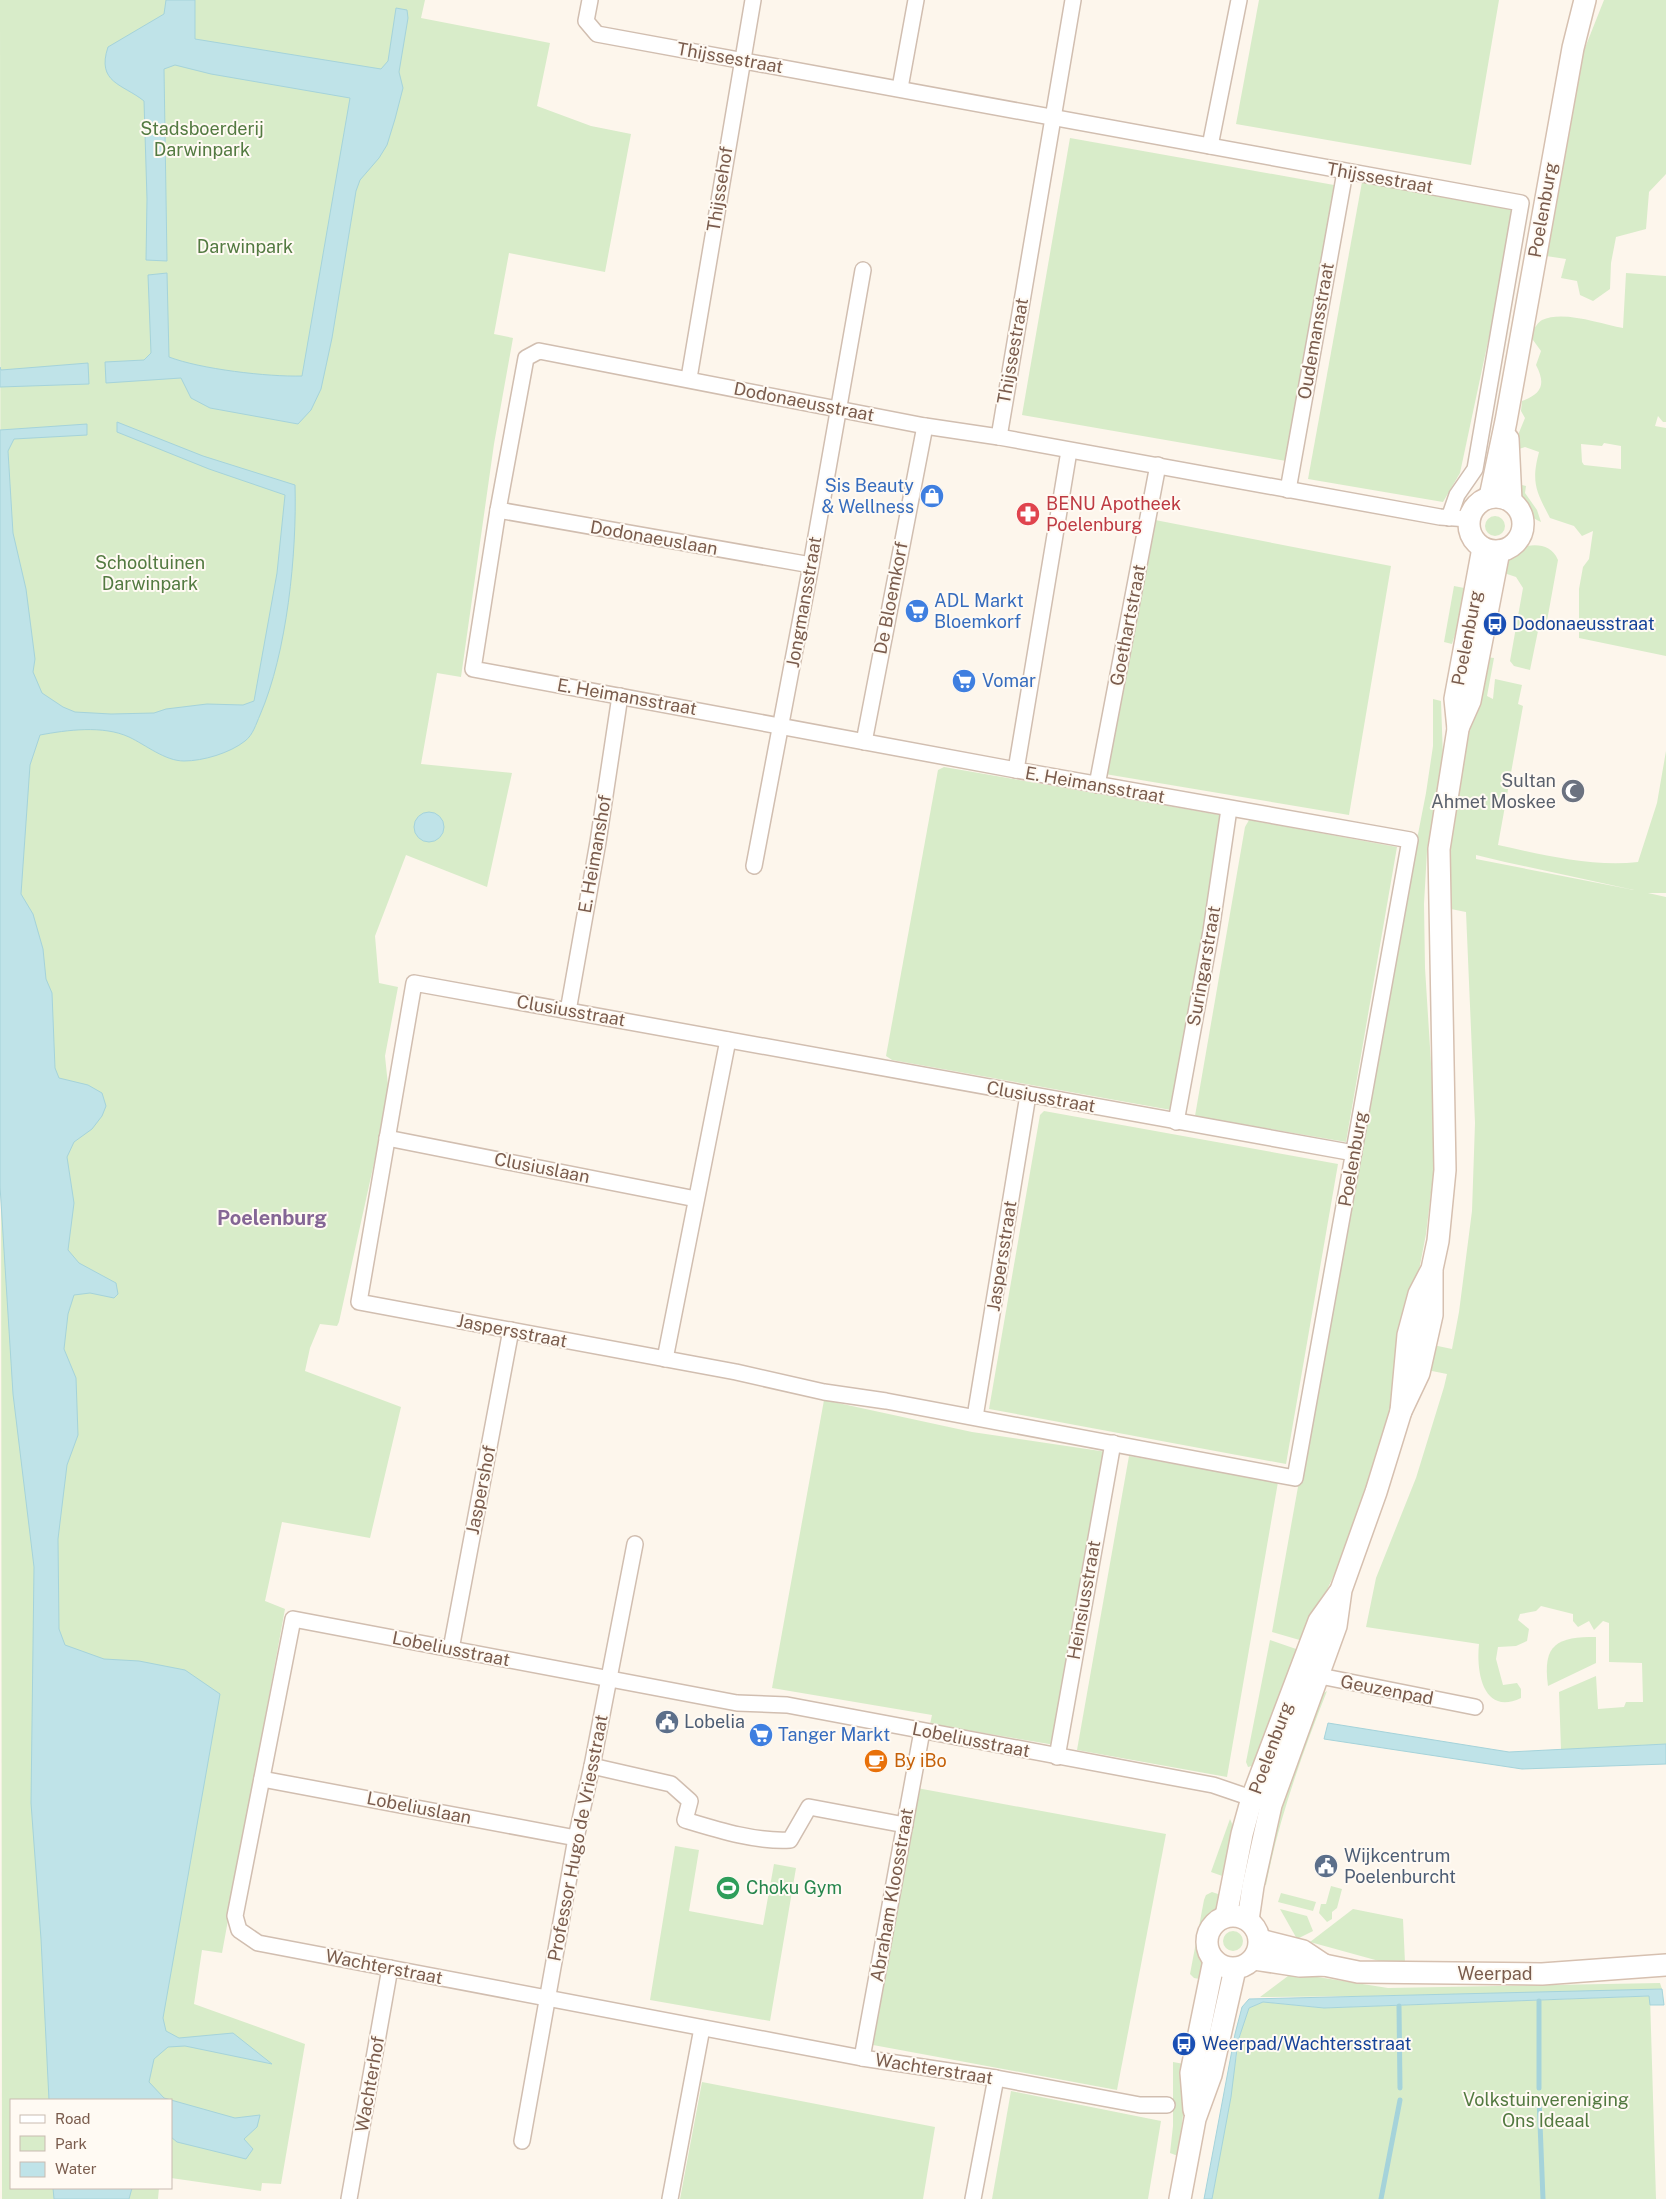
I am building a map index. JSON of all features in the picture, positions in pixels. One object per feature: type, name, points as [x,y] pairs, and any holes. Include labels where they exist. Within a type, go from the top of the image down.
[{"type":"street","name":"Thijssestraat","points":[[590,0],[586,21],[597,34],[900,88],[1521,204]]},
{"type":"street","name":"Thijssehof","points":[[689,378],[742,60],[754,0]]},
{"type":"street","points":[[900,88],[916,0]]},
{"type":"street","name":"Thijssestraat","points":[[998,437],[1073,0]]},
{"type":"street","points":[[1210,146],[1238,0]]},
{"type":"street","name":"Poelenburg","points":[[1490,497],[1506,421],[1543,207],[1585,0]]},
{"type":"street","name":"Oudemansstraat","points":[[1288,490],[1345,172]]},
{"type":"street","name":"Poelenburg","points":[[1459,518],[1457,495],[1475,470],[1521,204]]},
{"type":"street","name":"Jongmansstraat","points":[[781,727],[863,270]]},
{"type":"street","name":"Dodonaeusstraat","points":[[498,510],[526,358],[540,351],[689,378],[925,426],[998,437],[1288,490],[1459,518]]},
{"type":"street","name":"Poelenburg","points":[[1506,421],[1511,460],[1511,501]]},
{"type":"street","name":"De Bloemkorf","points":[[864,742],[925,426]]},
{"type":"street","points":[[1016,770],[1069,451]]},
{"type":"street","name":"Goethartstraat","points":[[1097,785],[1158,465]]},
{"type":"street","points":[[1490,497],[1504,498],[1511,501],[1522,515],[1522,532],[1513,545],[1491,549],[1470,532],[1459,518],[1490,497]]},
{"type":"street","name":"Dodonaeuslaan","points":[[498,510],[811,565]]},
{"type":"street","name":"E. Heimansstraat","points":[[498,510],[473,669],[1097,785],[1410,840]]},
{"type":"street","name":"Poelenburg","points":[[1226,1916],[1242,1834],[1262,1801],[1309,1674],[1319,1621],[1341,1590],[1376,1492],[1402,1411],[1419,1373],[1428,1339],[1432,1315],[1432,1269],[1438,1241],[1445,1170],[1439,849],[1458,729],[1455,699],[1491,549]]},
{"type":"street","name":"E. Heimanshof","points":[[568,1011],[598,842],[620,696]]},
{"type":"street","points":[[754,866],[781,727]]},
{"type":"street","name":"Suringarstraat","points":[[1176,1122],[1211,931],[1229,809]]},
{"type":"street","name":"Poelenburg","points":[[1295,1478],[1410,840]]},
{"type":"street","name":"Clusiusstraat","points":[[388,1138],[414,983],[1354,1153]]},
{"type":"street","points":[[665,1359],[728,1040]]},
{"type":"street","name":"Jaspersstraat","points":[[975,1417],[1028,1095]]},
{"type":"street","name":"Clusiuslaan","points":[[388,1138],[696,1199]]},
{"type":"street","name":"Jaspersstraat","points":[[388,1138],[359,1302],[665,1359],[824,1392],[975,1417],[1295,1478]]},
{"type":"street","name":"Jaspershof","points":[[451,1649],[511,1330]]},
{"type":"street","name":"Heinsiusstraat","points":[[1057,1757],[1113,1443]]},
{"type":"street","points":[[610,1678],[635,1544]]},
{"type":"street","name":"Lobeliusstraat","points":[[262,1779],[293,1619],[737,1703],[787,1705],[1057,1757],[1214,1784],[1262,1801]]},
{"type":"street","name":"Geuzenpad","points":[[1309,1674],[1475,1707]]},
{"type":"street","name":"Professor Hugo de Vriesstraat","points":[[546,1998],[576,1838],[610,1678]]},
{"type":"street","name":"Abraham Kloosstraat","points":[[862,2058],[922,1731]]},
{"type":"street","points":[[592,1766],[671,1784],[690,1801],[685,1820],[726,1831],[778,1841],[790,1840],[808,1807],[905,1825]]},
{"type":"street","name":"Lobeliuslaan","points":[[262,1779],[576,1838]]},
{"type":"street","name":"Wachterstraat","points":[[262,1779],[235,1916],[239,1930],[258,1943],[862,2058],[996,2078],[1140,2105],[1167,2105]]},
{"type":"street","name":"Poelenburg","points":[[1248,1920],[1262,1801]]},
{"type":"street","points":[[1233,1915],[1248,1920],[1254,1925],[1257,1949],[1248,1964],[1235,1969],[1220,1965],[1208,1953],[1207,1935],[1211,1926],[1226,1916],[1233,1915]]},
{"type":"street","name":"Weerpad","points":[[1257,1949],[1303,1951],[1324,1965],[1358,1972],[1542,1974],[1666,1965]]},
{"type":"street","points":[[1195,2119],[1191,2074],[1214,1960]]},
{"type":"street","name":"Wachterhof","points":[[348,2199],[390,1968]]},
{"type":"street","points":[[1180,2199],[1195,2119],[1211,2074],[1235,1969]]},
{"type":"street","points":[[522,2141],[546,1998]]},
{"type":"street","points":[[670,2199],[702,2028]]},
{"type":"street","points":[[973,2199],[996,2078]]},
{"type":"green space","name":"Darwinpark","points":[[0,0],[425,0],[421,18],[550,43],[537,106],[591,126],[631,134],[605,272],[509,253],[494,334],[513,338],[494,444],[461,677],[437,673],[421,764],[512,773],[487,887],[406,855],[375,936],[379,983],[398,987],[385,1056],[389,1095],[339,1322],[337,1326],[320,1324],[310,1348],[305,1371],[401,1407],[370,1538],[282,1522],[265,1601],[285,1609],[222,1953],[202,1950],[194,2004],[305,2044],[281,2184],[262,2183],[261,2191],[172,2178],[172,2099],[10,2099],[10,2189],[159,2189],[158,2199],[2,2199]]},
{"type":"green space","points":[[1259,0],[1499,0],[1471,165],[1236,124]]},
{"type":"green space","points":[[1604,0],[1666,0],[1666,174],[1649,192],[1646,229],[1616,237],[1611,263],[1610,289],[1593,301],[1580,295],[1577,281],[1561,278],[1566,259],[1533,254],[1569,88]]},
{"type":"green space","points":[[1070,138],[1334,185],[1286,461],[1022,415]]},
{"type":"green space","points":[[1362,182],[1516,210],[1460,473],[1443,502],[1308,479]]},
{"type":"green space","points":[[1626,273],[1666,276],[1666,422],[1663,422],[1658,416],[1655,426],[1666,428],[1666,656],[1579,638],[1579,589],[1583,567],[1589,559],[1593,531],[1582,536],[1574,526],[1550,518],[1536,486],[1535,472],[1539,452],[1525,447],[1519,449],[1518,435],[1525,418],[1521,411],[1522,401],[1538,392],[1541,383],[1536,365],[1541,351],[1533,340],[1532,331],[1538,324],[1542,320],[1560,316],[1623,328]],"holes":[[[1604,443],[1621,446],[1621,469],[1584,465],[1582,462],[1581,444],[1602,446]]]},
{"type":"green space","points":[[1518,484],[1526,486],[1525,493],[1537,510],[1541,522],[1530,515],[1524,507]]},
{"type":"green space","points":[[1495,516],[1502,519],[1505,526],[1502,533],[1495,536],[1488,533],[1485,526],[1488,519]]},
{"type":"green space","points":[[1150,519],[1391,566],[1349,815],[1105,774]]},
{"type":"green space","points":[[1527,546],[1545,547],[1558,560],[1545,632],[1538,631],[1530,670],[1514,666],[1510,661],[1523,588],[1516,577],[1501,572],[1510,557]]},
{"type":"green space","points":[[1454,586],[1469,589],[1452,644],[1444,642]]},
{"type":"green space","points":[[1485,657],[1494,658],[1487,696],[1493,699],[1495,679],[1522,685],[1518,704],[1523,706],[1498,845],[1550,856],[1586,861],[1603,863],[1638,862],[1657,803],[1666,751],[1666,893],[1648,893],[1666,897],[1666,1744],[1561,1750],[1559,1692],[1596,1676],[1598,1709],[1624,1707],[1626,1702],[1643,1702],[1642,1663],[1609,1662],[1609,1623],[1603,1621],[1594,1630],[1589,1621],[1578,1627],[1573,1621],[1573,1614],[1541,1606],[1536,1611],[1520,1614],[1518,1620],[1529,1629],[1527,1641],[1516,1646],[1498,1647],[1496,1659],[1503,1685],[1517,1683],[1521,1689],[1521,1698],[1508,1702],[1498,1701],[1490,1696],[1485,1688],[1479,1667],[1479,1644],[1366,1627],[1376,1578],[1416,1478],[1444,1387],[1447,1374],[1427,1370],[1433,1345],[1452,1349],[1459,1312],[1472,1211],[1475,1123],[1466,912],[1451,909],[1446,872],[1453,814]],"holes":[[[1476,855],[1634,890],[1476,859]]]},
{"type":"green space","points":[[1433,699],[1441,701],[1443,758],[1427,851],[1424,904],[1425,968],[1435,1159],[1426,1234],[1393,1406],[1375,1470],[1341,1560],[1303,1641],[1272,1632],[1381,1024],[1426,793],[1433,746]]},
{"type":"green space","points":[[944,767],[1220,815],[1224,818],[1171,1110],[892,1060],[886,1056],[938,770]]},
{"type":"green space","points":[[1249,820],[1397,847],[1346,1142],[1195,1116],[1245,827]]},
{"type":"green space","points":[[1044,1111],[1338,1164],[1286,1464],[989,1409],[1040,1115]]},
{"type":"green space","points":[[824,1400],[972,1432],[1107,1452],[1055,1745],[930,1724],[932,1715],[772,1688]]},
{"type":"green space","points":[[1129,1456],[1278,1482],[1227,1777],[1077,1750]]},
{"type":"green space","points":[[1596,1637],[1596,1663],[1548,1686],[1548,1660],[1555,1645],[1572,1639]]},
{"type":"green space","points":[[1270,1640],[1299,1650],[1256,1765],[1248,1767],[1246,1762]]},
{"type":"green space","points":[[1327,1691],[1292,1787],[1271,1860],[1266,1885],[1260,1883],[1272,1833],[1316,1698]]},
{"type":"green space","points":[[917,1788],[1166,1834],[1117,2090],[873,2045]]},
{"type":"green space","points":[[1230,1819],[1233,1826],[1228,1878],[1211,1872]]},
{"type":"green space","points":[[675,1846],[699,1850],[689,1911],[763,1925],[774,1864],[796,1868],[770,2021],[650,2000]]},
{"type":"green space","points":[[1331,1886],[1342,1889],[1337,1908],[1332,1912],[1332,1919],[1327,1922],[1319,1913],[1321,1904],[1326,1904]]},
{"type":"green space","points":[[1212,1892],[1224,1896],[1218,1910],[1209,1919],[1199,1944],[1206,1961],[1205,1980],[1194,1978],[1190,1974],[1204,1900],[1206,1895]]},
{"type":"green space","points":[[1281,1893],[1316,1902],[1313,1911],[1278,1902]]},
{"type":"green space","points":[[1280,1909],[1307,1916],[1313,1931],[1297,1939]]},
{"type":"green space","points":[[1353,1909],[1403,1919],[1405,1963],[1379,1961],[1310,1942]]},
{"type":"green space","points":[[1233,1931],[1240,1934],[1243,1941],[1240,1948],[1233,1951],[1226,1948],[1223,1941],[1226,1934]]},
{"type":"green space","points":[[1292,1973],[1388,1988],[1660,1983],[1662,1989],[1549,1994],[1260,1997]]},
{"type":"green space","name":"Volkstuinvereniging Ons Ideaal","points":[[1650,1996],[1656,2199],[1212,2199],[1241,2030],[1249,2008],[1263,2002],[1324,2008]]},
{"type":"green space","points":[[1173,2062],[1184,2064],[1184,2107],[1178,2156],[1170,2153],[1173,2126]]},
{"type":"green space","points":[[702,2082],[935,2127],[923,2199],[680,2199]]},
{"type":"green space","points":[[1011,2091],[1161,2121],[1148,2199],[992,2199]]},
{"type":"water","points":[[166,0],[195,0],[195,39],[381,69],[388,61],[396,8],[407,10],[408,18],[399,72],[403,88],[395,119],[387,145],[379,158],[360,180],[356,191],[332,338],[321,389],[311,410],[298,424],[210,408],[191,398],[181,378],[106,383],[105,362],[144,360],[151,353],[148,275],[167,273],[169,357],[198,365],[234,371],[302,376],[350,98],[211,74],[175,65],[164,69],[167,261],[146,260],[147,199],[144,101],[114,81],[106,68],[105,59],[108,47],[164,14]]},
{"type":"water","points":[[88,363],[89,384],[0,387],[0,367],[1,370]]},
{"type":"water","points":[[117,422],[203,456],[295,485],[292,571],[283,633],[269,690],[256,726],[250,736],[239,745],[224,753],[208,758],[184,761],[170,758],[129,737],[108,731],[73,730],[40,735],[30,765],[21,894],[33,914],[43,949],[46,979],[52,993],[55,1068],[59,1078],[88,1085],[102,1093],[106,1106],[102,1116],[92,1129],[74,1142],[67,1157],[74,1203],[68,1250],[79,1263],[116,1283],[118,1294],[114,1298],[90,1293],[74,1295],[68,1314],[64,1349],[76,1378],[78,1435],[67,1465],[58,1539],[59,1629],[65,1645],[104,1659],[139,1661],[185,1670],[220,1694],[163,2018],[166,2031],[179,2038],[233,2033],[272,2064],[185,2046],[168,2047],[154,2059],[149,2082],[164,2098],[168,2099],[49,2099],[41,1939],[31,1803],[34,1567],[13,1394],[0,1186],[0,430],[87,424],[87,435],[14,439],[8,451],[13,533],[26,589],[35,659],[33,672],[42,693],[63,707],[75,712],[111,714],[154,713],[166,709],[207,704],[243,705],[254,701],[277,573],[285,495],[209,469],[117,432]]},
{"type":"water","points":[[429,812],[440,816],[444,827],[440,838],[429,842],[418,838],[414,827],[418,816]]},
{"type":"water","points":[[1328,1723],[1509,1752],[1666,1744],[1666,1764],[1522,1769],[1324,1739]]},
{"type":"water","points":[[1662,1989],[1664,2005],[1650,2005],[1649,1996],[1324,2008],[1263,2002],[1249,2008],[1238,2041],[1231,2097],[1212,2199],[1204,2199],[1235,2034],[1242,2007],[1249,1999]]},
{"type":"water","points":[[172,2100],[235,2118],[260,2115],[257,2127],[244,2139],[253,2149],[246,2159],[177,2142],[172,2138]]},
{"type":"water","points":[[53,2189],[132,2189],[129,2199],[54,2199]]},
{"type":"waterway","points":[[1539,2001],[1539,2088]]},
{"type":"waterway","points":[[1399,2006],[1400,2088]]},
{"type":"waterway","points":[[1539,2098],[1543,2199]]},
{"type":"waterway","points":[[1381,2199],[1400,2100]]},
{"type":"place","name":"Sis Beauty & Wellness","points":[[932,496]]},
{"type":"place","name":"BENU Apotheek Poelenburg","points":[[1028,514]]},
{"type":"place","name":"ADL Markt Bloemkorf","points":[[917,611]]},
{"type":"place","name":"Dodonaeusstraat","points":[[1495,624]]},
{"type":"place","name":"Vomar","points":[[964,681]]},
{"type":"place","name":"Sultan Ahmet Moskee","points":[[1573,791]]},
{"type":"place","name":"Lobelia","points":[[667,1722]]},
{"type":"place","name":"Tanger Markt","points":[[761,1735]]},
{"type":"place","name":"By iBo","points":[[876,1761]]},
{"type":"place","name":"Wijkcentrum Poelenburcht","points":[[1326,1866]]},
{"type":"place","name":"Choku Gym","points":[[728,1888]]},
{"type":"place","name":"Weerpad/Wachtersstraat","points":[[1184,2044]]},
{"type":"district","name":"Poelenburg","points":[[272,1218]]},
{"type":"park label","name":"Stadsboerderij Darwinpark","points":[[202,139]]},
{"type":"park label","name":"Schooltuinen Darwinpark","points":[[150,573]]}]
